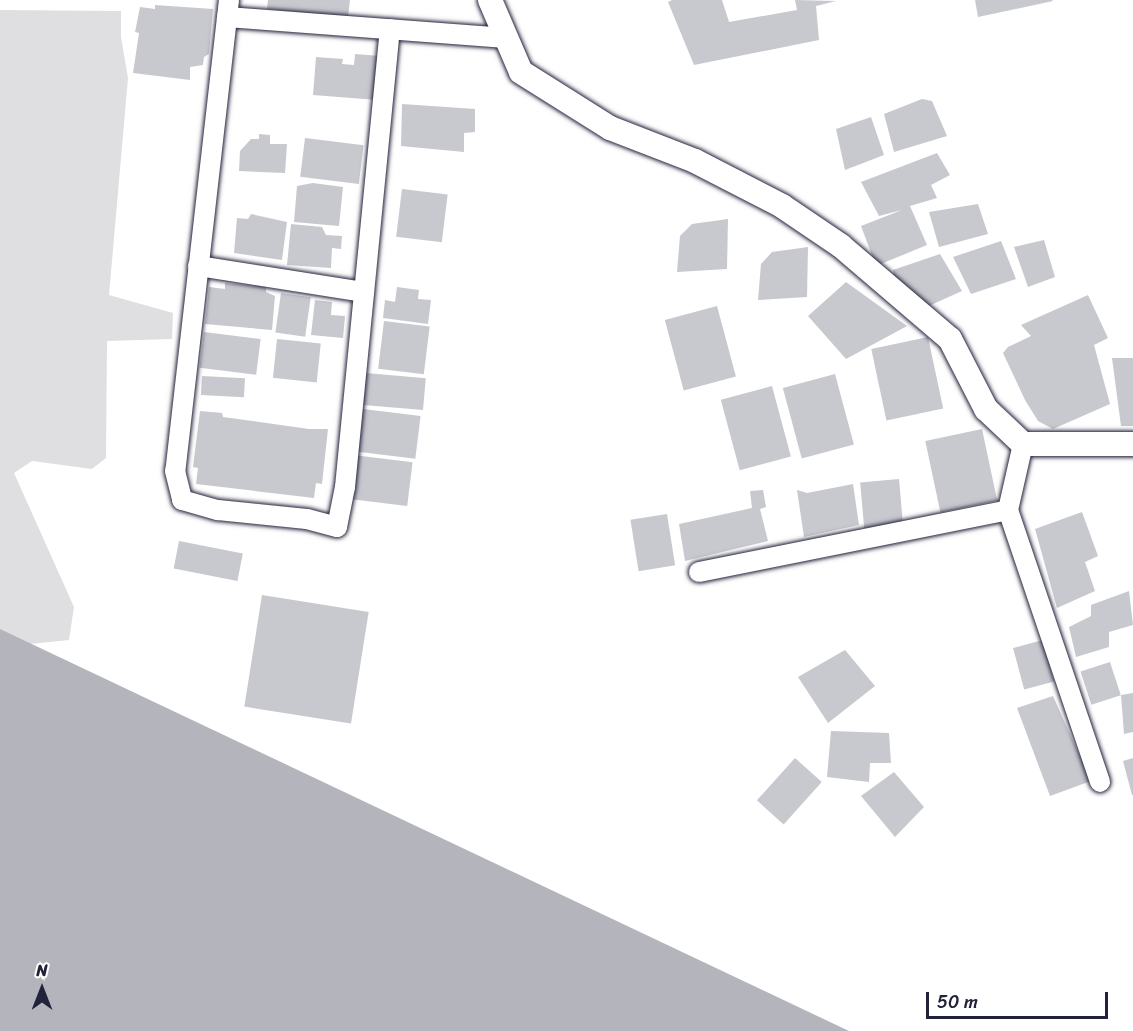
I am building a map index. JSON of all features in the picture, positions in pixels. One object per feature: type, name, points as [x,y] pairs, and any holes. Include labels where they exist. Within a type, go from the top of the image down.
[{"type":"street","points":[[490,0],[521,72],[610,128],[695,161],[782,206],[841,246],[950,339],[986,409],[1023,444],[1133,444]]},
{"type":"street","points":[[390,29],[345,488],[337,527],[307,519],[218,510],[182,500],[176,471],[228,8],[390,29],[506,38]]},
{"type":"street","points":[[198,266],[364,292]]},
{"type":"street","points":[[1023,444],[1008,510],[1100,782]]},
{"type":"street","points":[[699,572],[1008,510]]},
{"type":"shaded area","points":[[0,10],[121,11],[121,37],[128,78],[109,295],[173,313],[172,339],[107,341],[106,458],[92,469],[32,461],[14,473],[74,607],[69,640],[0,647]]},
{"type":"shaded area","points":[[0,629],[849,1031],[0,1031]]},
{"type":"building","points":[[268,0],[350,0],[348,17],[267,9]]},
{"type":"building","points":[[672,0],[722,0],[729,22],[797,10],[795,0],[836,1],[816,6],[819,40],[694,65],[668,2]]},
{"type":"building","points":[[975,0],[1052,0],[1053,1],[978,17]]},
{"type":"building","points":[[155,5],[213,9],[209,54],[204,57],[203,65],[190,67],[190,80],[133,73],[139,33],[135,32],[140,7],[155,9]]},
{"type":"building","points":[[355,54],[381,56],[377,100],[313,95],[316,57],[343,59],[342,64],[354,65]]},
{"type":"building","points":[[922,99],[932,101],[947,136],[894,152],[884,114]]},
{"type":"building","points":[[402,104],[475,109],[475,132],[464,133],[464,152],[401,146]]},
{"type":"building","points":[[871,117],[884,155],[845,170],[836,129]]},
{"type":"building","points":[[259,134],[270,135],[270,144],[287,144],[285,173],[239,171],[240,151],[251,139],[259,139]]},
{"type":"building","points":[[305,138],[364,145],[359,184],[300,177]]},
{"type":"building","points":[[937,153],[950,175],[931,185],[937,198],[910,206],[927,245],[876,266],[861,226],[902,210],[879,216],[861,182]]},
{"type":"building","points":[[313,183],[343,187],[339,226],[294,222],[297,186]]},
{"type":"building","points":[[402,189],[448,195],[442,242],[396,237]]},
{"type":"building","points":[[978,204],[988,234],[939,247],[929,212]]},
{"type":"building","points":[[251,214],[287,222],[282,260],[234,253],[237,218],[248,219]]},
{"type":"building","points":[[728,219],[727,269],[677,272],[680,236],[692,224]]},
{"type":"building","points":[[291,224],[322,227],[326,235],[342,236],[341,249],[332,248],[331,268],[287,265]]},
{"type":"building","points":[[1044,240],[1055,277],[1028,287],[1014,247]]},
{"type":"building","points":[[1001,241],[1016,279],[971,294],[953,257]]},
{"type":"building","points":[[808,247],[807,297],[758,300],[761,264],[772,252]]},
{"type":"building","points":[[940,254],[962,291],[922,309],[894,283],[893,270]]},
{"type":"building","points":[[846,282],[907,326],[846,359],[808,316]]},
{"type":"building","points":[[225,283],[266,287],[266,292],[275,296],[272,330],[205,324],[209,287],[225,289]]},
{"type":"building","points":[[397,287],[419,290],[418,299],[431,300],[428,324],[383,318],[385,300],[395,302]]},
{"type":"building","points":[[281,293],[311,297],[305,337],[275,333]]},
{"type":"building","points":[[1088,295],[1108,338],[1094,345],[1110,404],[1053,429],[1038,421],[1025,400],[1003,353],[1008,347],[1031,336],[1021,325]]},
{"type":"building","points":[[315,300],[332,302],[331,315],[345,316],[343,338],[311,335]]},
{"type":"building","points":[[717,306],[736,377],[684,390],[665,320]]},
{"type":"building","points":[[384,321],[430,327],[424,374],[378,369]]},
{"type":"building","points":[[204,332],[261,339],[256,375],[200,368]]},
{"type":"building","points":[[928,337],[943,408],[886,420],[871,349]]},
{"type":"building","points":[[277,339],[321,344],[317,382],[273,378]]},
{"type":"building","points":[[1112,358],[1133,358],[1133,426],[1121,426]]},
{"type":"building","points":[[366,373],[426,378],[423,410],[363,405]]},
{"type":"building","points":[[835,374],[854,445],[802,458],[783,388]]},
{"type":"building","points":[[202,376],[245,378],[244,397],[201,395]]},
{"type":"building","points":[[772,386],[791,457],[740,470],[721,400]]},
{"type":"building","points":[[363,409],[421,416],[415,459],[358,452]]},
{"type":"building","points":[[200,411],[222,413],[223,417],[309,429],[328,429],[322,484],[316,483],[314,498],[196,484],[198,468],[193,467]]},
{"type":"building","points":[[982,429],[997,500],[940,512],[925,441]]},
{"type":"building","points":[[353,455],[413,462],[407,506],[348,499]]},
{"type":"building","points":[[899,479],[903,525],[864,528],[860,482]]},
{"type":"building","points":[[853,484],[859,525],[804,537],[797,490],[807,493]]},
{"type":"building","points":[[763,490],[766,507],[760,509],[768,541],[685,561],[679,524],[752,508],[750,491]]},
{"type":"building","points":[[1082,512],[1098,556],[1085,562],[1095,591],[1057,608],[1035,529]]},
{"type":"building","points":[[667,514],[675,565],[639,571],[630,520]]},
{"type":"building","points":[[179,541],[243,553],[237,581],[174,568]]},
{"type":"building","points":[[1129,591],[1133,625],[1109,632],[1109,647],[1076,657],[1069,627],[1091,616],[1091,605]]},
{"type":"building","points":[[262,595],[369,612],[351,724],[244,707]]},
{"type":"building","points":[[1043,640],[1054,682],[1024,690],[1013,648]]},
{"type":"building","points":[[845,650],[875,686],[828,723],[798,677]]},
{"type":"building","points":[[1110,662],[1121,695],[1091,705],[1081,672]]},
{"type":"building","points":[[1133,693],[1133,732],[1124,734],[1121,695]]},
{"type":"building","points":[[1053,696],[1091,781],[1050,796],[1017,708]]},
{"type":"building","points":[[831,731],[889,733],[891,763],[870,763],[869,782],[827,777]]},
{"type":"building","points":[[795,758],[822,782],[784,824],[757,800]]},
{"type":"building","points":[[1133,758],[1133,795],[1132,795],[1123,761]]},
{"type":"building","points":[[894,772],[924,807],[895,837],[861,796]]}]
